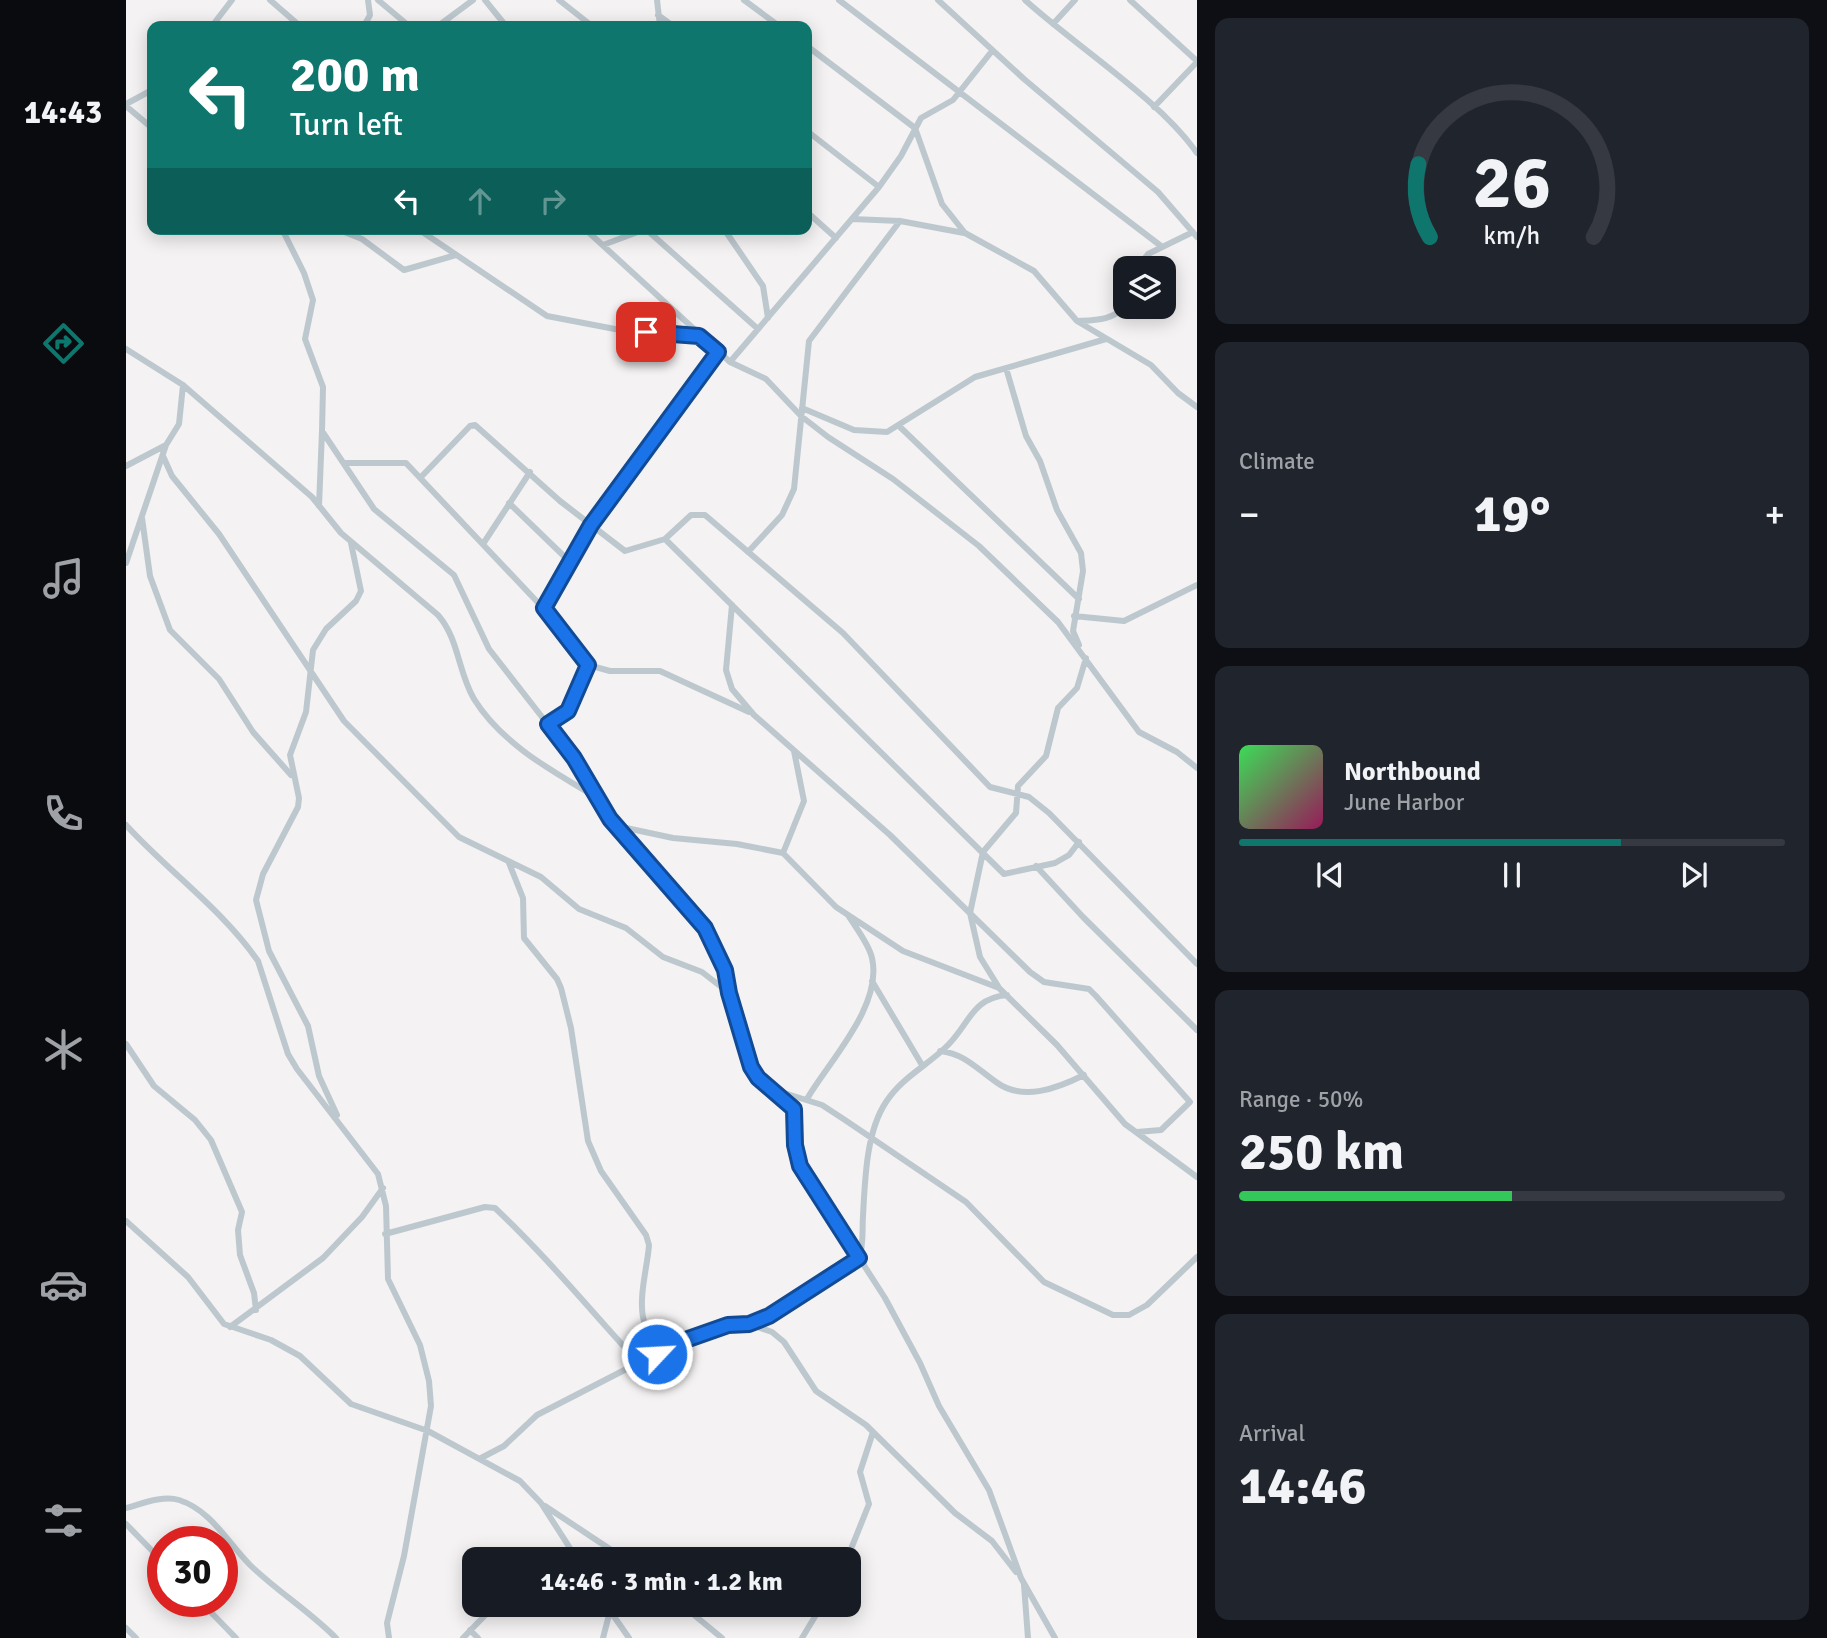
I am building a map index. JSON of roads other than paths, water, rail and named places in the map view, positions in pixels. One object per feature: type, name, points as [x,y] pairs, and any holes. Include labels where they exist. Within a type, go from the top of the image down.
[{"type":"street","points":[[216,21],[232,0]]},
{"type":"street","points":[[270,0],[294,21]]},
{"type":"street","points":[[367,21],[370,15],[368,0]]},
{"type":"street","points":[[378,0],[403,21]]},
{"type":"street","points":[[445,21],[473,0]]},
{"type":"street","points":[[485,0],[502,21]]},
{"type":"street","points":[[559,0],[586,21]]},
{"type":"street","points":[[651,0],[657,3],[659,21]]},
{"type":"street","points":[[744,0],[772,21]]},
{"type":"street","points":[[839,0],[1161,246]]},
{"type":"street","points":[[938,0],[992,51],[1158,192],[1195,235],[1161,246],[1146,256]]},
{"type":"street","points":[[1025,0],[1154,107],[1183,134],[1197,153]]},
{"type":"street","points":[[1052,24],[1075,0]]},
{"type":"street","points":[[1130,0],[1197,62],[1154,107]]},
{"type":"street","points":[[658,15],[666,21]]},
{"type":"street","points":[[812,50],[915,128],[942,204],[965,233]]},
{"type":"street","points":[[730,362],[879,187],[901,156],[921,118],[960,93],[992,51]]},
{"type":"street","points":[[147,93],[126,105],[147,124]]},
{"type":"street","points":[[812,135],[879,187]]},
{"type":"street","points":[[812,216],[836,238]]},
{"type":"street","points":[[852,219],[900,221],[965,233],[1034,271],[1077,321],[1151,365],[1178,393],[1197,407]]},
{"type":"street","points":[[748,552],[782,515],[794,489],[809,341],[900,221]]},
{"type":"street","points":[[285,235],[304,273],[313,300],[305,339],[323,387],[319,506]]},
{"type":"street","points":[[352,235],[362,239],[404,270],[456,255]]},
{"type":"street","points":[[427,235],[547,316],[620,330],[699,336]]},
{"type":"street","points":[[592,235],[730,362],[766,379],[838,444],[893,479],[979,546],[1058,622],[1139,733],[1177,752],[1197,768]]},
{"type":"street","points":[[603,245],[630,235]]},
{"type":"street","points":[[652,235],[758,330]]},
{"type":"street","points":[[728,235],[763,286],[768,318]]},
{"type":"street","points":[[1077,321],[1113,316]]},
{"type":"street","points":[[802,412],[854,430],[887,432],[965,383],[1006,368],[1106,339]]},
{"type":"street","points":[[126,349],[183,385],[319,506],[350,541],[396,578],[447,626],[474,699],[513,742],[550,770],[598,798]]},
{"type":"street","points":[[544,608],[591,525],[718,352]]},
{"type":"street","points":[[1006,368],[1026,436],[1040,461],[1057,510],[1081,553],[1083,571],[1073,631],[1085,658],[1077,688],[1058,708],[1050,749],[1021,781],[1018,786],[1020,796],[1016,813],[983,852],[970,913],[984,967],[999,988],[1084,1075],[1133,1131],[1197,1176]]},
{"type":"street","points":[[126,564],[166,445],[179,424],[183,385]]},
{"type":"street","points":[[421,477],[470,426],[475,425],[625,551],[665,539],[684,520],[699,514],[705,515],[805,604],[843,633],[990,787],[1035,800],[1197,964]]},
{"type":"street","points":[[899,426],[1079,599]]},
{"type":"street","points":[[322,431],[374,509],[454,575],[489,649],[574,758],[617,826],[647,865],[705,928],[721,959],[751,1067],[758,1078],[794,1109],[795,1145],[800,1166],[885,1298],[920,1363],[939,1406],[989,1490],[1023,1580],[1055,1638]]},
{"type":"street","points":[[126,466],[166,445]]},
{"type":"street","points":[[163,456],[172,476],[208,518],[357,735],[459,836],[550,882],[579,909],[634,933],[670,961],[702,972],[729,993]]},
{"type":"street","points":[[345,463],[400,461],[421,477],[544,608],[588,665],[610,671],[660,671],[754,715]]},
{"type":"street","points":[[482,544],[530,472]]},
{"type":"street","points":[[509,503],[570,562]]},
{"type":"street","points":[[142,518],[150,576],[170,630],[219,679],[253,732],[292,775]]},
{"type":"street","points":[[665,539],[1009,876],[1064,859],[1079,842]]},
{"type":"street","points":[[343,1126],[319,1076],[308,1027],[269,951],[256,900],[263,874],[298,807],[299,798],[289,755],[306,712],[310,667],[319,639],[356,601],[361,591],[350,541]]},
{"type":"street","points":[[1074,616],[1124,621],[1197,585]]},
{"type":"street","points":[[732,605],[728,680],[754,715],[890,835],[1030,972],[1044,982],[1089,989],[1193,1102],[1161,1130],[1147,1133],[1133,1131]]},
{"type":"street","points":[[548,724],[568,711],[588,665]]},
{"type":"street","points":[[783,853],[804,801],[793,750]]},
{"type":"street","points":[[126,825],[218,911],[251,951],[258,961],[289,1054],[307,1083],[372,1166],[383,1188],[388,1279],[408,1315],[426,1363],[431,1406],[399,1583],[387,1623],[389,1638]]},
{"type":"street","points":[[617,826],[673,838],[737,844],[783,853],[803,877],[848,914],[903,951],[999,988]]},
{"type":"street","points":[[509,863],[523,898],[524,938],[557,979],[561,988],[571,1028],[588,1141],[601,1171],[630,1209],[649,1245],[641,1313],[643,1325],[657,1340],[674,1344]]},
{"type":"street","points":[[1037,866],[1083,917],[1197,1030]]},
{"type":"street","points":[[807,1099],[853,1031],[872,981],[870,951],[848,914]]},
{"type":"street","points":[[872,981],[922,1065]]},
{"type":"street","points":[[749,1324],[783,1309],[859,1258],[874,1128],[888,1099],[940,1051],[985,999],[1007,995]]},
{"type":"street","points":[[126,1044],[153,1086],[195,1121],[211,1140],[242,1212],[239,1230],[240,1255],[254,1293],[256,1310]]},
{"type":"street","points":[[940,1051],[962,1055],[998,1083],[1018,1090],[1049,1090],[1084,1075]]},
{"type":"street","points":[[775,1091],[807,1099],[833,1112],[966,1202],[1044,1282],[1114,1315],[1129,1315],[1147,1305],[1197,1257]]},
{"type":"street","points":[[230,1328],[344,1238],[383,1188]]},
{"type":"street","points":[[385,1234],[485,1207],[495,1208],[542,1252],[568,1287],[639,1363]]},
{"type":"street","points":[[126,1220],[179,1268],[199,1290],[214,1316],[230,1328],[271,1340],[300,1356],[351,1404],[428,1431],[520,1481],[541,1503],[569,1547]]},
{"type":"street","points":[[481,1458],[504,1446],[537,1415],[674,1344],[728,1325],[761,1326],[784,1342],[816,1391],[873,1432],[955,1513],[992,1541],[1023,1580],[1028,1638]]},
{"type":"street","points":[[852,1547],[869,1504],[860,1472],[873,1432]]},
{"type":"street","points":[[126,1508],[167,1499],[191,1506],[223,1533],[252,1566],[336,1638]]},
{"type":"street","points":[[541,1503],[607,1547]]},
{"type":"street","points":[[126,1524],[147,1546]]},
{"type":"street","points":[[216,1617],[236,1638]]},
{"type":"street","points":[[463,1638],[483,1617]]},
{"type":"street","points":[[603,1638],[606,1617]]},
{"type":"street","points":[[614,1617],[629,1638]]},
{"type":"street","points":[[697,1617],[722,1638]]},
{"type":"street","points":[[802,1638],[815,1617]]},
{"type":"street","points":[[126,1628],[136,1638]]},
{"type":"street","points":[[470,1630],[478,1638]]}]
